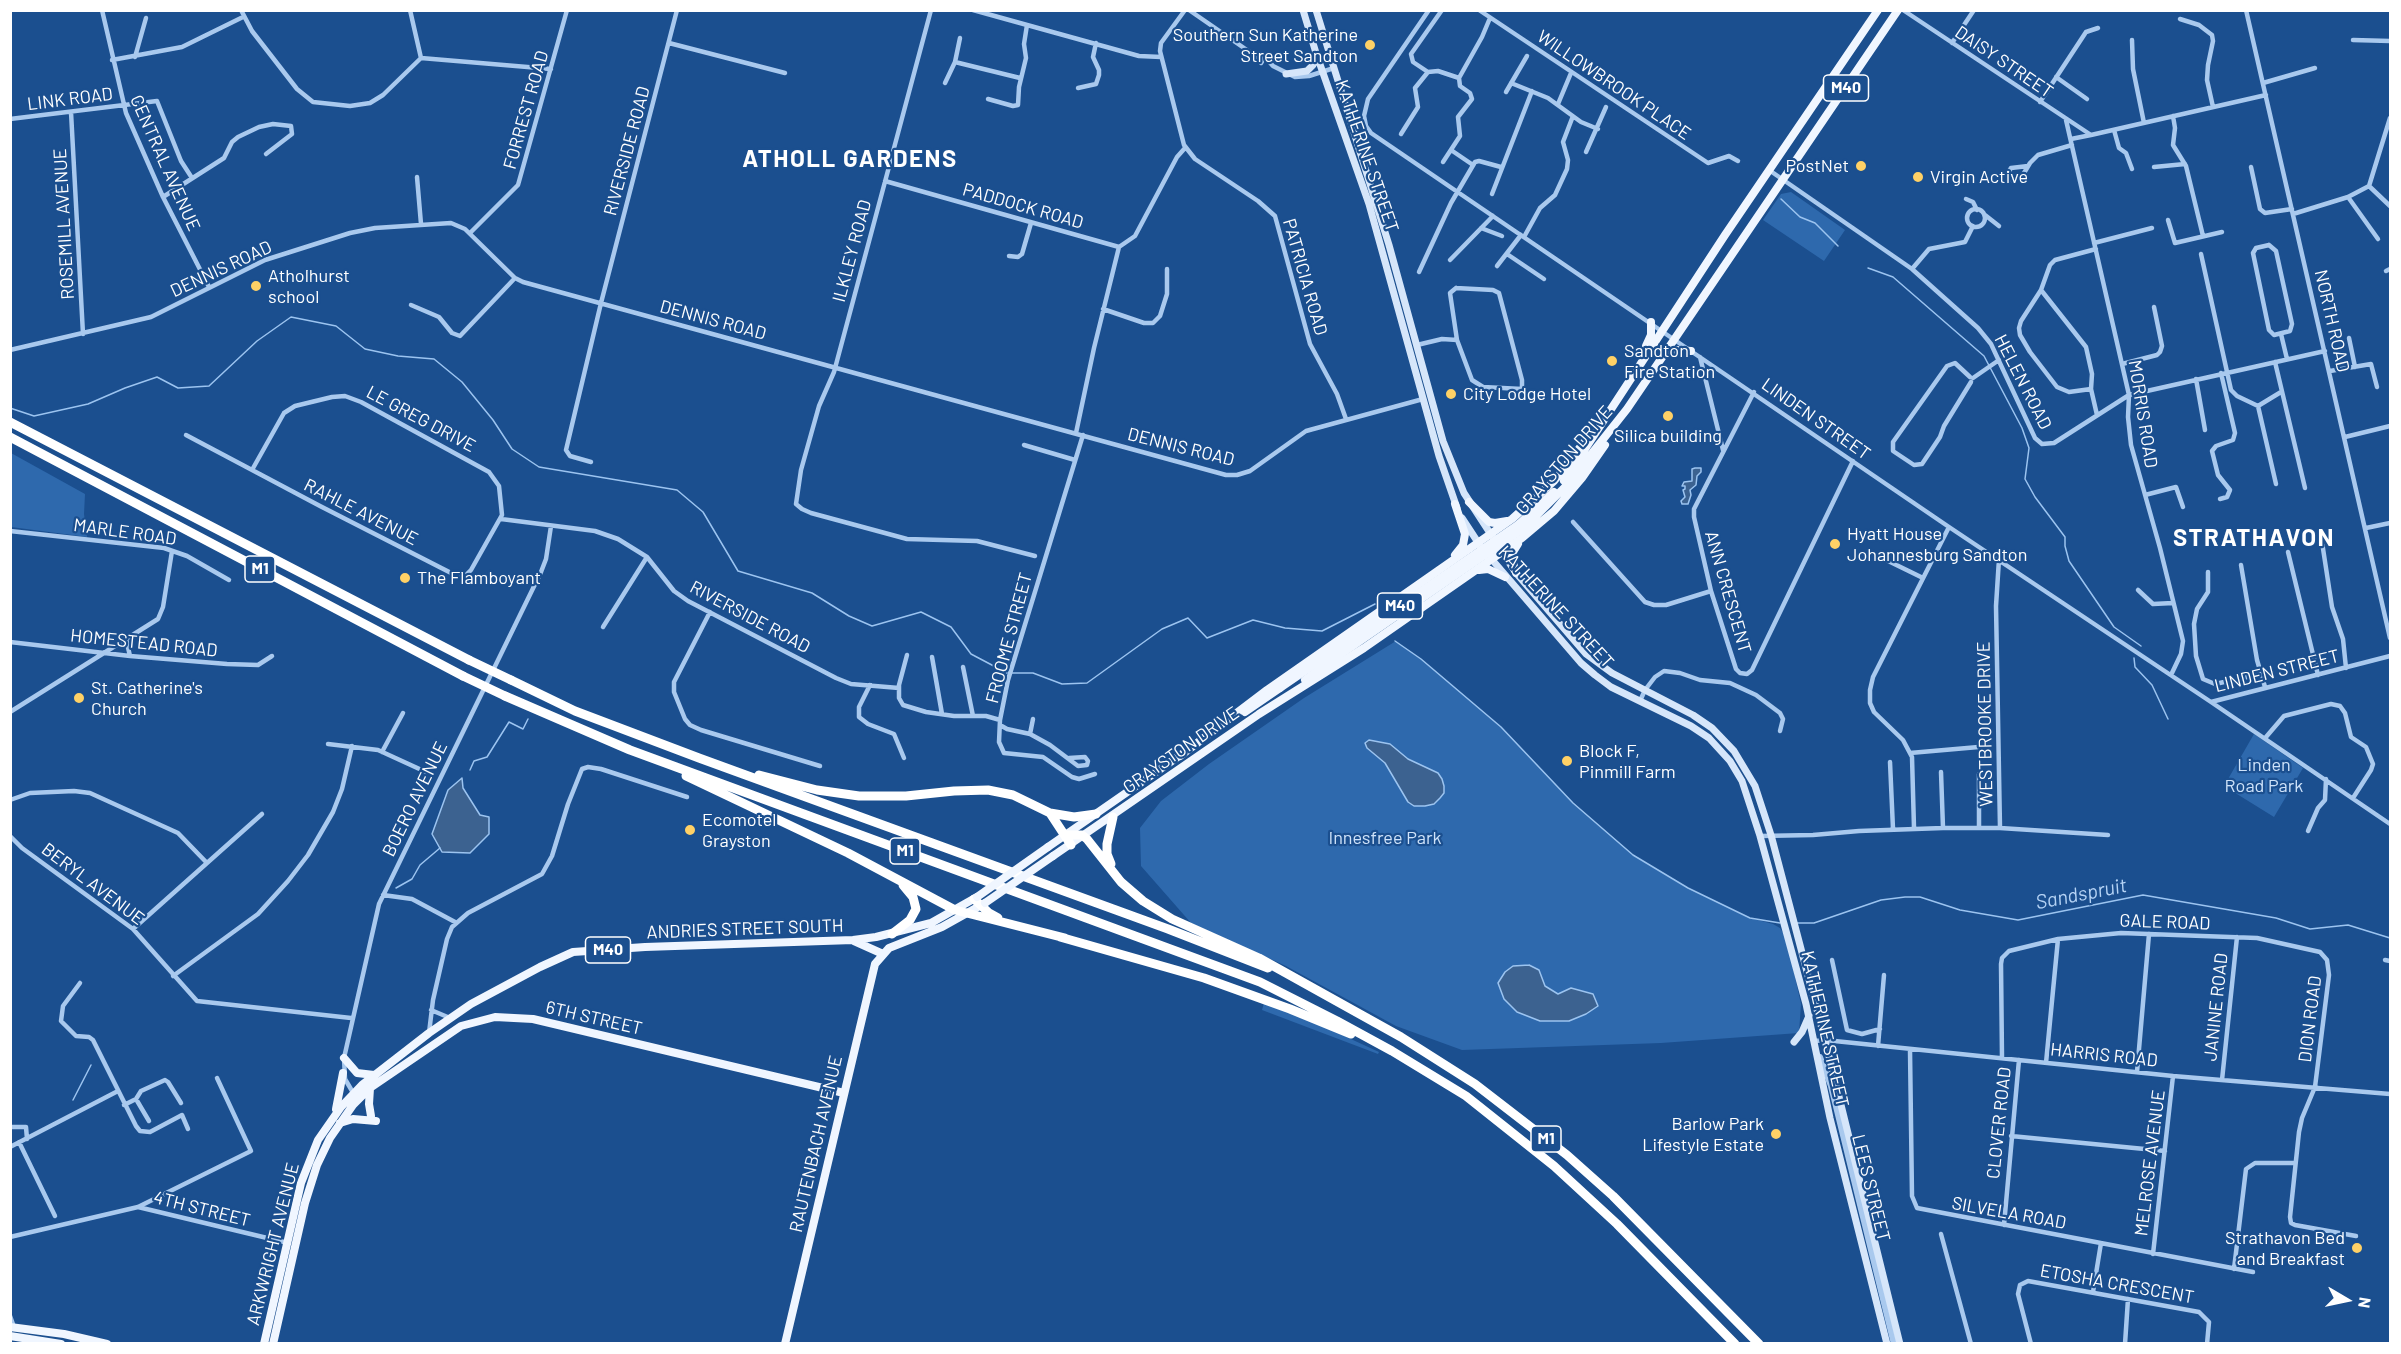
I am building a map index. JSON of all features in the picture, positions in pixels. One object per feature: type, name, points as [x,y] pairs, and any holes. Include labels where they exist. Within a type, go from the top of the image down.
[{"type":"highway","name":"M1","points":[[10,422],[469,660],[575,711],[1168,929],[1298,980],[1401,1037],[1475,1083],[1567,1155],[1637,1219],[1759,1344]]},
{"type":"highway","name":"M1","points":[[10,437],[505,696],[630,750],[1260,982],[1392,1051],[1466,1096],[1569,1180],[1617,1224],[1734,1344]]},
{"type":"highway","points":[[630,750],[848,853],[955,910],[1065,938]]},
{"type":"highway","points":[[699,758],[831,793],[886,797],[988,790],[1013,795],[1050,813],[1074,817],[1096,814]]},
{"type":"highway","points":[[1050,813],[1071,845]]},
{"type":"highway","points":[[1113,817],[1107,854],[1118,874],[1143,901]]},
{"type":"highway","points":[[1065,836],[1084,836],[1121,882],[1143,901],[1172,919],[1259,958],[1298,980]]},
{"type":"highway","points":[[892,934],[910,920],[916,909],[912,894],[897,878]]},
{"type":"highway","points":[[979,901],[993,916],[1005,921],[1237,989],[1392,1051]]},
{"type":"main road","name":"KATHERINE STREET","points":[[1304,10],[1322,72],[1369,204],[1445,478],[1455,504],[1491,560],[1587,668],[1611,687],[1691,726],[1709,738],[1720,749],[1742,782],[1782,914],[1792,934],[1825,1040],[1898,1343]]},
{"type":"main road","name":"KATHERINE STREET","points":[[1316,10],[1365,165],[1448,455],[1469,502],[1516,573],[1592,660],[1612,674],[1693,715],[1726,741],[1755,786],[1771,835],[1792,916],[1792,934],[1830,1119],[1887,1344]]},
{"type":"main road","name":"GRAYSTON DRIVE","points":[[892,934],[931,923],[955,910],[979,901],[1071,845],[1524,528],[1549,505],[1582,462],[1599,426],[1662,329],[1878,10]]},
{"type":"main road","name":"GRAYSTON DRIVE","points":[[883,954],[900,943],[968,914],[979,901],[1048,847],[1519,524],[1551,495],[1628,409],[1898,10]]},
{"type":"main road","points":[[1286,74],[1310,69],[1316,53]]},
{"type":"main road","points":[[1627,385],[1650,340],[1651,322]]},
{"type":"main road","points":[[1664,356],[1677,350],[1691,351]]},
{"type":"main road","points":[[1259,714],[1364,648],[1522,538],[1553,512],[1582,478],[1628,409]]},
{"type":"main road","points":[[1180,756],[1267,690],[1512,519],[1554,482],[1577,450],[1599,426]]},
{"type":"main road","points":[[1469,502],[1489,522],[1496,523],[1512,519]]},
{"type":"main road","points":[[1412,590],[1463,545],[1465,531],[1455,504]]},
{"type":"main road","points":[[1516,573],[1513,555],[1522,538]]},
{"type":"main road","points":[[1474,572],[1488,569],[1505,577]]},
{"type":"main road","name":"ANDRIES STREET SOUTH","points":[[355,1097],[374,1075],[450,1018],[485,995],[552,960],[573,952],[645,947],[853,940],[892,934]]},
{"type":"main road","points":[[853,940],[883,954]]},
{"type":"main road","name":"RAUTENBACH AVENUE","points":[[785,1344],[871,978],[875,964],[883,954]]},
{"type":"main road","points":[[1794,1042],[1802,1032],[1809,1016]]},
{"type":"main road","name":"6TH STREET","points":[[355,1097],[442,1036],[461,1026],[480,1019],[507,1017],[546,1022],[844,1093]]},
{"type":"main road","points":[[344,1058],[357,1073],[374,1075]]},
{"type":"main road","points":[[343,1073],[336,1120],[374,1118],[369,1104],[370,1088]]},
{"type":"main road","name":"ARKWRIGHT AVENUE","points":[[264,1344],[291,1244],[317,1165],[336,1120],[355,1097]]},
{"type":"main road","name":"ARKWRIGHT AVENUE","points":[[273,1344],[291,1244]]},
{"type":"main road","points":[[12,1327],[52,1332],[107,1344]]},
{"type":"main road","points":[[15,1339],[61,1344]]},
{"type":"street","name":"CENTRAL AVENUE","points":[[102,10],[124,106],[162,197],[209,287]]},
{"type":"street","points":[[241,10],[243,17],[304,96],[313,102],[358,106],[370,103],[382,95],[421,58],[551,69]]},
{"type":"street","points":[[410,10],[421,58]]},
{"type":"street","name":"FORREST ROAD","points":[[470,233],[518,185],[567,10]]},
{"type":"street","name":"RIVERSIDE ROAD","points":[[591,462],[570,456],[566,452],[601,303],[677,10]]},
{"type":"street","name":"ILKLEY ROAD","points":[[931,10],[836,367],[819,406],[801,470],[796,498],[797,506],[806,511],[907,539],[977,541],[1035,556]]},
{"type":"street","points":[[973,10],[1146,57],[1161,57]]},
{"type":"street","points":[[1076,433],[1119,247],[1135,236],[1177,157],[1185,148],[1161,57],[1161,43],[1187,10],[1257,57],[1258,61],[1263,60],[1286,74],[1303,77],[1334,68]]},
{"type":"street","name":"LINDEN STREET","points":[[1429,10],[1368,99],[1364,116],[1366,126],[1374,135],[1662,329],[1949,527],[2211,702],[2391,656]]},
{"type":"street","points":[[1442,10],[1411,54],[1413,62],[1428,72],[1438,71],[1459,78]]},
{"type":"street","name":"WILLOWBROOK PLACE","points":[[1479,10],[1708,163],[1729,156],[1738,161]]},
{"type":"street","name":"DAISY STREET","points":[[1903,10],[2091,135]]},
{"type":"street","points":[[1952,43],[1974,10]]},
{"type":"street","name":"NORTH ROAD","points":[[2246,10],[2391,638]]},
{"type":"street","points":[[112,60],[182,46],[243,17]]},
{"type":"street","points":[[135,57],[146,18]]},
{"type":"street","points":[[1443,162],[1461,134],[1457,122],[1458,117],[1472,98],[1470,93],[1460,86],[1459,78],[1490,18]]},
{"type":"street","points":[[2180,19],[2199,25],[2212,36],[2208,80],[2213,107]]},
{"type":"street","points":[[988,99],[1012,106],[1018,105],[1020,78],[1026,58],[1024,44],[1027,25]]},
{"type":"street","points":[[2040,102],[2086,32],[2098,28]]},
{"type":"street","points":[[945,83],[955,62],[960,38]]},
{"type":"street","points":[[2132,40],[2133,69],[2144,123]]},
{"type":"street","points":[[2353,40],[2391,41]]},
{"type":"street","points":[[669,43],[784,73]]},
{"type":"street","points":[[1078,88],[1096,84],[1100,70],[1093,57],[1096,43]]},
{"type":"street","points":[[1506,92],[1527,56]]},
{"type":"street","points":[[955,62],[1020,78]]},
{"type":"street","points":[[2263,83],[2315,69]]},
{"type":"street","points":[[1401,134],[1418,107],[1415,88],[1428,72]]},
{"type":"street","points":[[1558,104],[1571,73]]},
{"type":"street","points":[[2056,77],[2087,99]]},
{"type":"street","points":[[1511,82],[1558,104],[1584,124],[1598,129]]},
{"type":"street","points":[[1492,194],[1532,91]]},
{"type":"street","points":[[2028,166],[2038,156],[2091,135],[2266,95]]},
{"type":"street","name":"LINK ROAD","points":[[10,119],[156,101],[159,103],[181,161],[192,178]]},
{"type":"street","points":[[1586,152],[1606,107]]},
{"type":"street","name":"ROSEMILL AVENUE","points":[[71,112],[83,334]]},
{"type":"street","points":[[1497,267],[1523,236],[1542,206],[1555,195],[1567,169],[1568,159],[1563,142],[1573,116]]},
{"type":"street","points":[[2173,116],[2175,128],[2173,145],[2185,164],[2203,236]]},
{"type":"street","points":[[2250,167],[2260,209],[2265,213],[2293,212],[2348,197],[2369,186],[2391,118]]},
{"type":"street","name":"MORRIS ROAD","points":[[2066,120],[2129,395],[2130,440],[2183,644],[2171,675]]},
{"type":"street","points":[[162,197],[224,158],[230,145],[238,137],[266,125],[291,126],[292,134],[266,154]]},
{"type":"street","points":[[2114,130],[2119,148],[2126,153],[2132,169]]},
{"type":"street","name":"PATRICIA ROAD","points":[[1185,148],[1195,159],[1258,201],[1275,216],[1310,344],[1337,394],[1346,419]]},
{"type":"street","points":[[1451,150],[1473,165]]},
{"type":"street","points":[[1419,272],[1451,203],[1460,192],[1473,165],[1479,161],[1501,167]]},
{"type":"street","points":[[2154,167],[2185,164]]},
{"type":"street","name":"HELEN ROAD","points":[[1769,170],[1912,269],[1978,328],[1987,338],[1999,360],[2038,442],[2054,443],[2129,395],[2325,351]]},
{"type":"street","points":[[417,177],[421,224]]},
{"type":"street","name":"PADDOCK ROAD","points":[[885,182],[1119,247]]},
{"type":"street","points":[[2369,186],[2391,206]]},
{"type":"street","points":[[2348,197],[2378,239]]},
{"type":"street","points":[[1966,199],[1999,226]]},
{"type":"street","points":[[1973,226],[1968,221],[1968,216],[1972,211],[1977,210]]},
{"type":"street","points":[[1973,226],[1982,225],[1984,215]]},
{"type":"street","points":[[1450,260],[1492,216]]},
{"type":"street","points":[[2168,220],[2173,242],[2222,232]]},
{"type":"street","points":[[1009,256],[1018,257],[1022,254],[1031,223]]},
{"type":"street","name":"DENNIS ROAD","points":[[10,350],[151,317],[265,260],[350,233],[375,228],[421,224],[457,224],[470,233],[515,278],[1232,476],[1250,471],[1303,432],[1423,399]]},
{"type":"street","points":[[1912,269],[1933,248],[1965,242],[1973,226]]},
{"type":"street","points":[[1481,228],[1502,236]]},
{"type":"street","points":[[2091,388],[2068,392],[2060,389],[2030,352],[2020,335],[2020,324],[2041,290],[2048,270],[2055,260],[2152,228]]},
{"type":"street","points":[[2269,245],[2276,251],[2292,324],[2290,331],[2282,334],[2274,335],[2270,330],[2253,257],[2256,248],[2269,245]]},
{"type":"street","points":[[1507,254],[1544,279]]},
{"type":"street","points":[[2201,254],[2233,393],[2258,406],[2276,484]]},
{"type":"street","points":[[1103,309],[1144,323],[1153,323],[1160,316],[1167,294],[1167,268]]},
{"type":"street","points":[[411,305],[439,317],[452,333],[460,336],[515,278]]},
{"type":"street","points":[[1462,288],[1498,292],[1522,380],[1522,388],[1501,389],[1477,385],[1472,380],[1457,340],[1451,290],[1462,288]]},
{"type":"street","points":[[2041,290],[2086,347],[2097,415]]},
{"type":"street","points":[[2122,364],[2160,352],[2162,346],[2154,307]]},
{"type":"street","points":[[2282,334],[2287,359]]},
{"type":"street","points":[[2349,338],[2355,367]]},
{"type":"street","points":[[1417,345],[1442,339],[1457,340]]},
{"type":"street","points":[[1700,357],[1723,450]]},
{"type":"street","points":[[1971,379],[1957,364],[1948,364],[1895,439],[1892,445],[1893,451],[1914,465],[1922,464],[1940,437],[1971,379],[1999,360]]},
{"type":"street","points":[[2275,362],[2305,488]]},
{"type":"street","points":[[2330,371],[2372,365],[2378,387]]},
{"type":"street","points":[[2220,499],[2227,497],[2230,489],[2218,475],[2212,451],[2216,446],[2233,440],[2235,433],[2221,373]]},
{"type":"street","points":[[2196,379],[2205,430]]},
{"type":"street","name":"ANN CRESCENT","points":[[1754,392],[1694,509],[1711,591],[1736,669],[1740,673],[1747,674],[1752,670],[1853,461]]},
{"type":"street","points":[[2258,406],[2281,392]]},
{"type":"street","name":"LE GREG DRIVE","points":[[252,470],[284,412],[295,406],[345,396],[361,402],[489,472],[497,480],[500,489],[501,519]]},
{"type":"street","points":[[2345,437],[2391,426]]},
{"type":"street","points":[[1719,433],[1723,435],[1731,433]]},
{"type":"street","name":"RAHLE AVENUE","points":[[186,435],[457,576],[466,575],[471,570],[501,519]]},
{"type":"street","name":"FROOME STREET","points":[[1083,435],[1008,680],[1000,722],[999,742],[1004,753],[1042,757],[1077,779],[1095,774]]},
{"type":"street","points":[[1024,445],[1075,460]]},
{"type":"street","points":[[2145,495],[2176,487],[2183,507]]},
{"type":"street","name":"RIVERSIDE ROAD","points":[[501,519],[605,534],[618,538],[647,557],[678,594],[710,612],[836,678],[851,684],[899,688]]},
{"type":"street","points":[[1573,522],[1645,602],[1654,605],[1666,604],[1711,591]]},
{"type":"street","points":[[2366,528],[2391,523]]},
{"type":"street","name":"BOERO AVENUE","points":[[355,1097],[343,1073],[344,1058],[372,928],[383,895],[541,572],[546,560],[551,526]]},
{"type":"street","points":[[1914,828],[1913,771],[1910,753],[1900,736],[1874,712],[1870,690],[1873,677],[1949,527]]},
{"type":"street","name":"MARLE ROAD","points":[[10,531],[172,551],[196,561],[229,580]]},
{"type":"street","points":[[2322,542],[2332,607],[2343,639],[2346,668]]},
{"type":"street","points":[[10,712],[160,616],[172,551]]},
{"type":"street","points":[[2288,552],[2319,675]]},
{"type":"street","points":[[1878,556],[1923,578]]},
{"type":"street","points":[[603,627],[647,557]]},
{"type":"street","name":"WESTBROOKE DRIVE","points":[[1760,836],[1914,828],[2000,828],[1996,606],[1999,559]]},
{"type":"street","points":[[2241,565],[2265,687]]},
{"type":"street","points":[[2208,572],[2208,592],[2198,609],[2194,624],[2196,656],[2203,679],[2215,684],[2261,674]]},
{"type":"street","points":[[2138,590],[2153,604],[2173,603]]},
{"type":"street","points":[[710,612],[674,682],[676,699],[688,723],[711,733],[820,765]]},
{"type":"street","points":[[126,639],[130,656]]},
{"type":"street","name":"HOMESTEAD ROAD","points":[[10,642],[130,656],[252,665],[263,664],[272,656]]},
{"type":"street","points":[[907,655],[899,688],[900,702],[904,707],[1000,722],[1030,734],[1069,758]]},
{"type":"street","points":[[932,657],[942,714]]},
{"type":"street","points":[[963,667],[973,716]]},
{"type":"street","points":[[1642,702],[1653,680],[1660,673],[1669,671],[1700,680],[1735,684],[1762,698],[1780,713],[1784,719],[1780,731]]},
{"type":"street","points":[[870,685],[859,707],[859,717],[868,724],[894,734],[904,758]]},
{"type":"street","points":[[2211,702],[2266,737],[2391,824]]},
{"type":"street","points":[[2266,737],[2284,716],[2331,704],[2338,705],[2345,713],[2351,737],[2366,747],[2373,764],[2353,798]]},
{"type":"street","points":[[382,752],[403,713]]},
{"type":"street","points":[[1030,734],[1033,719]]},
{"type":"street","points":[[328,744],[382,752],[426,772]]},
{"type":"street","points":[[1910,753],[1990,746]]},
{"type":"street","points":[[173,976],[258,914],[288,881],[308,855],[333,812],[342,789],[352,747]]},
{"type":"street","points":[[1890,762],[1893,829]]},
{"type":"street","points":[[429,1033],[431,1010],[447,939],[455,922],[478,907],[542,874],[552,856],[577,779],[585,768],[606,770],[687,797]]},
{"type":"street","points":[[1941,772],[1943,828]]},
{"type":"street","points":[[1979,774],[1979,828]]},
{"type":"street","points":[[2308,831],[2325,800],[2326,780]]},
{"type":"street","points":[[10,801],[30,794],[74,790],[90,793],[173,830],[189,843],[207,863]]},
{"type":"street","points":[[133,929],[262,814]]},
{"type":"street","points":[[2000,828],[2108,835]]},
{"type":"street","name":"BERYL AVENUE","points":[[10,836],[22,848],[133,929],[194,999],[200,1002],[351,1017]]},
{"type":"street","points":[[383,895],[412,899],[455,922]]},
{"type":"street","name":"GALE ROAD","points":[[2002,1058],[2001,964],[2005,954],[2013,950],[2058,939],[2121,933],[2263,939],[2316,950],[2324,954]]},
{"type":"street","points":[[2137,1072],[2149,934]]},
{"type":"street","name":"JANINE ROAD","points":[[2222,1080],[2237,937]]},
{"type":"street","points":[[2046,1063],[2058,939]]},
{"type":"street","name":"DION ROAD","points":[[2324,954],[2329,965],[2329,975],[2315,1087],[2302,1118],[2290,1217],[2291,1223],[2356,1236]]},
{"type":"street","points":[[1832,960],[1847,1030],[1862,1034],[1880,1029]]},
{"type":"street","points":[[1878,1046],[1884,975]]},
{"type":"street","points":[[80,983],[63,1006],[61,1019],[76,1036],[91,1037],[124,1105],[140,1131],[154,1130],[182,1115],[188,1128]]},
{"type":"street","points":[[431,1010],[450,1018]]},
{"type":"street","name":"HARRIS ROAD","points":[[1815,1041],[1825,1040],[2173,1076],[2391,1094]]},
{"type":"street","name":"LEES STREET","points":[[1815,1041],[1831,1086],[1898,1343]]},
{"type":"street","name":"SILVELA ROAD","points":[[1910,1050],[1912,1196],[1915,1205],[1920,1209],[2253,1272]]},
{"type":"street","name":"CLOVER ROAD","points":[[2004,1226],[2019,1060]]},
{"type":"street","name":"MELROSE AVENUE","points":[[2153,1254],[2173,1076]]},
{"type":"street","points":[[10,1237],[138,1207],[251,1151],[217,1078]]},
{"type":"street","points":[[124,1105],[136,1099],[141,1091],[165,1080],[181,1103]]},
{"type":"street","points":[[10,1147],[118,1091]]},
{"type":"street","points":[[136,1099],[149,1121]]},
{"type":"street","points":[[10,1127],[26,1127],[27,1138]]},
{"type":"street","points":[[2011,1136],[2165,1151]]},
{"type":"street","points":[[19,1142],[55,1216]]},
{"type":"street","points":[[2234,1269],[2246,1169],[2255,1163],[2295,1163]]},
{"type":"street","name":"4TH STREET","points":[[138,1207],[291,1244]]},
{"type":"street","points":[[1941,1234],[1971,1344]]},
{"type":"street","points":[[2093,1292],[2101,1244]]},
{"type":"street","name":"ETOSHA CRESCENT","points":[[2031,1344],[2018,1298],[2020,1285],[2034,1281],[2203,1314],[2209,1322],[2207,1344]]},
{"type":"street","points":[[2125,1344],[2128,1299]]},
{"type":"street","points":[[10,1316],[12,1327]]},
{"type":"green space","points":[[1791,192],[1845,230],[1824,261],[1763,220],[1781,194]]},
{"type":"green space","points":[[11,453],[85,494],[84,514],[87,537],[11,527]]},
{"type":"green space","name":"Innesfree Park","points":[[1396,641],[1421,659],[1501,727],[1573,803],[1633,855],[1688,888],[1750,918],[1780,928],[1786,937],[1801,1004],[1799,1033],[1661,1043],[1462,1050],[1396,1026],[1286,966],[1191,923],[1141,866],[1140,828],[1161,801],[1209,764],[1304,698]]},
{"type":"green space","name":"Linden Road Park","points":[[2254,734],[2303,768],[2274,817],[2224,786]]},
{"type":"green space","points":[[1264,1003],[1314,1022],[1379,1052],[1378,1054],[1262,1010]]},
{"type":"shaded area","points":[[1701,468],[1701,472],[1697,476],[1696,485],[1690,490],[1688,504],[1682,504],[1681,501],[1685,497],[1683,490],[1685,486],[1682,486],[1684,482],[1692,481],[1692,469]]},
{"type":"shaded area","points":[[1369,740],[1390,744],[1408,759],[1438,773],[1442,779],[1444,793],[1434,804],[1414,806],[1408,802],[1385,763],[1367,748],[1365,743]]},
{"type":"shaded area","points":[[462,778],[463,788],[480,815],[489,817],[489,834],[470,853],[442,852],[432,834],[448,790]]},
{"type":"shaded area","points":[[1529,965],[1539,970],[1545,986],[1558,994],[1571,988],[1593,994],[1598,1006],[1569,1021],[1540,1021],[1517,1012],[1504,999],[1498,983],[1505,972],[1513,966]]},
{"type":"waterway","points":[[1781,199],[1800,217],[1815,223],[1838,246]]},
{"type":"waterway","points":[[1868,268],[1893,277],[1984,356],[2022,428],[2029,448],[2025,479],[2035,497],[2065,537],[2069,561],[2114,627],[2141,646]]},
{"type":"waterway","points":[[10,408],[34,416],[88,404],[157,377],[178,388],[209,386],[257,341],[291,317],[336,326],[365,349],[398,356],[434,359],[462,382],[493,420],[512,449],[539,467],[677,490],[703,512],[738,571],[812,593],[849,616],[872,626],[921,612],[951,627],[971,654],[1007,673]]},
{"type":"waterway","points":[[1012,673],[1033,673],[1062,684],[1087,683],[1162,629],[1188,618],[1207,638],[1253,620],[1285,628],[1322,631],[1375,604]]},
{"type":"waterway","points":[[1395,641],[1421,659],[1501,727],[1573,803],[1633,855],[1688,888],[1750,918],[1780,923]]},
{"type":"waterway","points":[[2134,658],[2135,667],[2152,685],[2168,719]]},
{"type":"waterway","points":[[470,770],[474,761],[487,757],[509,722],[523,729],[528,719]]},
{"type":"waterway","points":[[396,888],[412,879],[420,865],[440,848]]},
{"type":"waterway","name":"Sandspruit","points":[[1797,923],[1814,923],[1881,900],[1905,897],[1920,897],[1960,910],[2018,920],[2143,895],[2276,918],[2310,929],[2348,925],[2390,938]]},
{"type":"waterway","points":[[73,1100],[91,1065]]},
{"type":"place","name":"Southern Sun Katherine Street Sandton","points":[[1370,45]]},
{"type":"place","name":"PostNet","points":[[1861,166]]},
{"type":"place","name":"Virgin Active","points":[[1918,177]]},
{"type":"place","name":"Atholhurst school","points":[[256,286]]},
{"type":"place","name":"Sandton Fire Station","points":[[1612,361]]},
{"type":"place","name":"City Lodge Hotel","points":[[1451,394]]},
{"type":"place","name":"Silica building","points":[[1668,416]]},
{"type":"place","name":"Hyatt House Johannesburg Sandton","points":[[1835,544]]},
{"type":"place","name":"The Flamboyant","points":[[405,578]]},
{"type":"place","name":"St. Catherine's Church","points":[[79,698]]},
{"type":"place","name":"Block F, Pinmill Farm","points":[[1567,761]]},
{"type":"place","name":"Ecomotel Grayston","points":[[690,830]]},
{"type":"place","name":"Barlow Park Lifestyle Estate","points":[[1776,1134]]},
{"type":"place","name":"Strathavon Bed and Breakfast","points":[[2357,1248]]},
{"type":"district","name":"ATHOLL GARDENS","points":[[850,159]]},
{"type":"district","name":"STRATHAVON","points":[[2254,538]]}]
